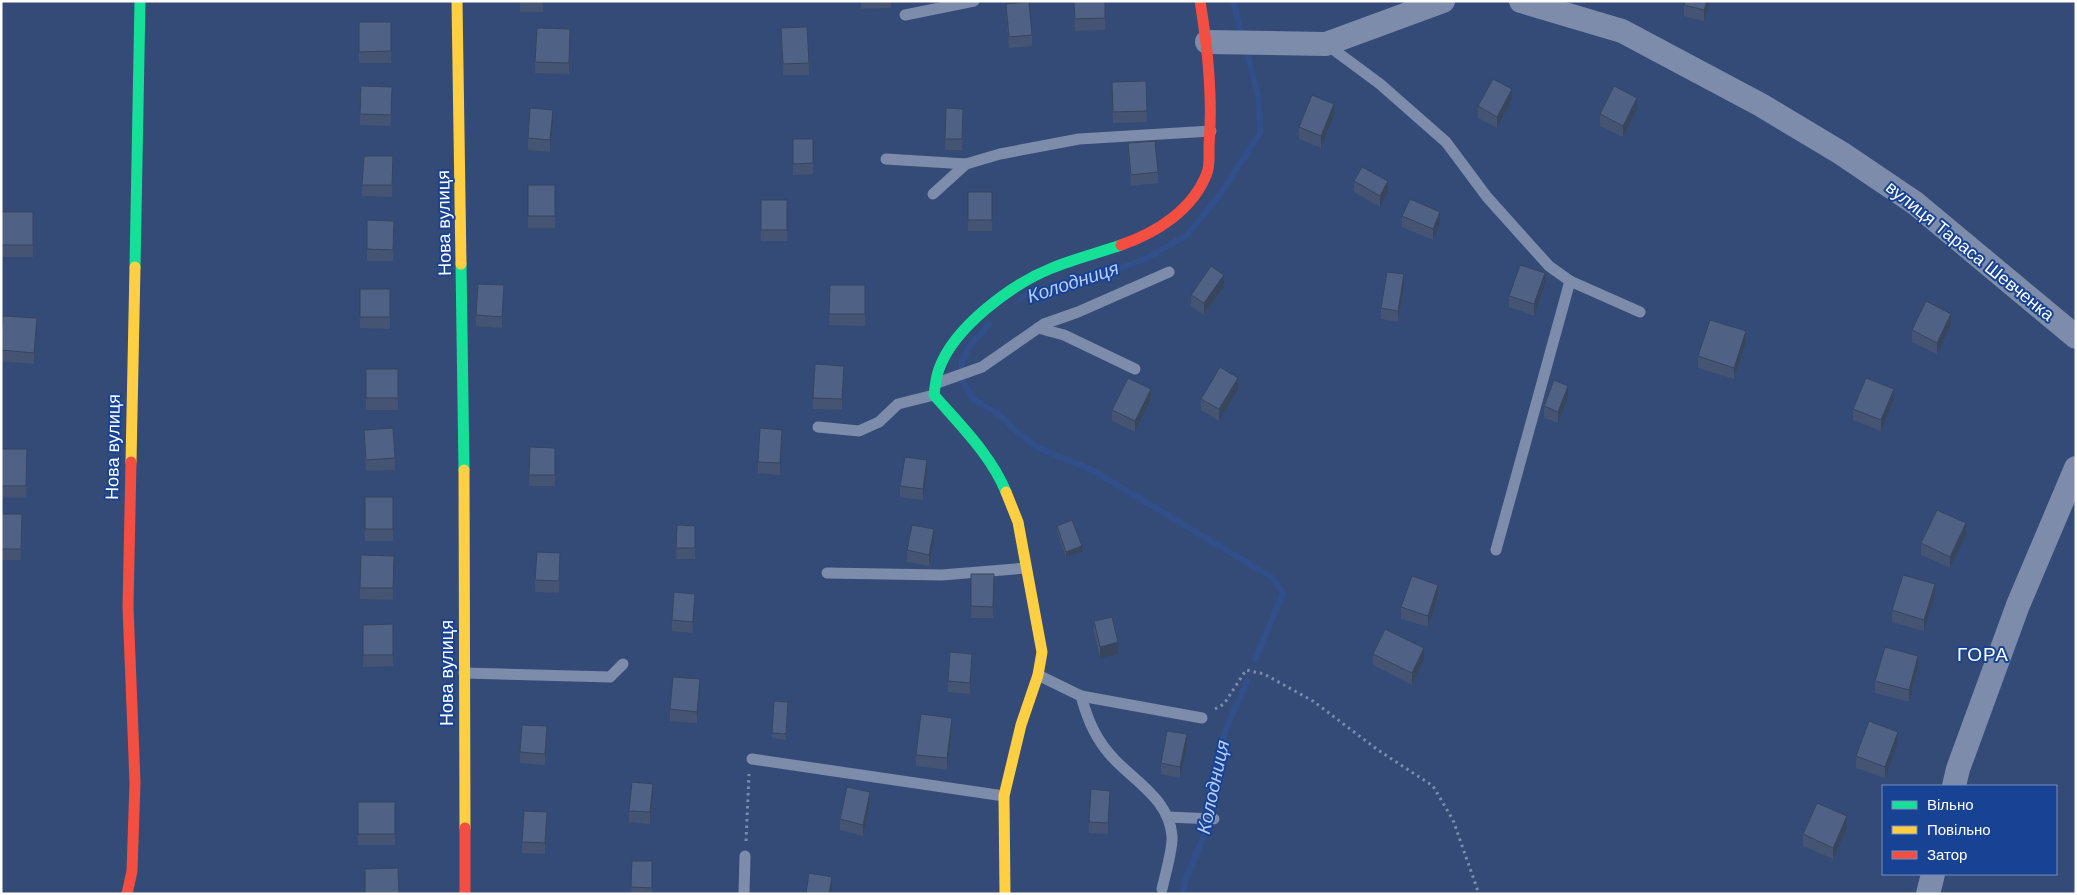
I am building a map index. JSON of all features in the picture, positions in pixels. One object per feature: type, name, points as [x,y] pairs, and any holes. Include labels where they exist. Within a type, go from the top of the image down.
[{"type":"street","name":"Нова вулиця","points":[[128,894],[132,871],[135,782],[128,607],[140,1]]},
{"type":"street","name":"Нова вулиця","points":[[457,1],[464,416],[465,894]]},
{"type":"street","points":[[1005,894],[1004,796],[1021,725],[1038,675],[1042,652],[1018,522],[1001,479],[981,449],[935,390],[935,376],[946,354],[967,328],[993,304],[1028,279],[1082,257],[1134,242],[1171,222],[1193,196],[1207,174],[1215,42],[1200,1]]},
{"type":"street","points":[[1215,42],[1326,44],[1443,1]]},
{"type":"street","name":"вулиця Тараса Шевченка","points":[[1521,1],[1622,31],[1761,105],[1841,153],[1915,202],[2076,336]]},
{"type":"street","points":[[1954,785],[1958,769],[2018,605],[2076,468]]},
{"type":"street","points":[[1928,894],[1933,875]]},
{"type":"lane","points":[[905,15],[974,1]]},
{"type":"lane","points":[[1326,44],[1380,84],[1446,142],[1493,204],[1549,266],[1570,282],[1640,312]]},
{"type":"lane","points":[[886,159],[966,164],[1000,154],[1079,139],[1211,131]]},
{"type":"lane","points":[[933,194],[966,164]]},
{"type":"lane","points":[[818,427],[859,431],[879,422],[898,404],[935,390],[946,380],[982,367],[1038,328],[1168,272]]},
{"type":"lane","points":[[1496,550],[1570,282]]},
{"type":"lane","points":[[1038,328],[1064,335],[1134,369]]},
{"type":"lane","points":[[827,573],[942,575],[1028,568]]},
{"type":"lane","points":[[464,673],[610,677],[623,664]]},
{"type":"lane","points":[[1038,675],[1081,696],[1202,718]]},
{"type":"lane","points":[[1081,696],[1089,724],[1114,759],[1151,791],[1168,817],[1172,837],[1162,889]]},
{"type":"lane","points":[[752,758],[1004,796]]},
{"type":"lane","points":[[1168,817],[1214,819]]},
{"type":"lane","points":[[744,894],[745,856]]},
{"type":"path","points":[[1202,718],[1224,704],[1246,670],[1264,674],[1313,701],[1378,750],[1433,786],[1454,820],[1479,894]]},
{"type":"path","points":[[745,856],[752,758]]},
{"type":"building","points":[[1074,1],[1105,1],[1105,18],[1075,19]]},
{"type":"building","points":[[1685,1],[1707,1],[1704,10],[1684,5]]},
{"type":"building","points":[[1029,2],[1032,35],[1009,37],[1006,4]]},
{"type":"building","points":[[359,22],[391,22],[391,51],[359,52]]},
{"type":"building","points":[[807,27],[809,63],[783,64],[781,28]]},
{"type":"building","points":[[537,28],[570,29],[569,63],[535,62]]},
{"type":"building","points":[[1493,79],[1512,89],[1497,117],[1478,106]]},
{"type":"building","points":[[1146,81],[1147,111],[1113,112],[1112,82]]},
{"type":"building","points":[[361,86],[392,87],[391,115],[360,114]]},
{"type":"building","points":[[1614,86],[1637,98],[1623,126],[1600,114]]},
{"type":"building","points":[[1312,95],[1334,104],[1321,136],[1299,127]]},
{"type":"building","points":[[530,108],[553,110],[550,140],[528,138]]},
{"type":"building","points":[[946,108],[963,109],[962,139],[945,139]]},
{"type":"building","points":[[793,139],[813,139],[813,163],[793,164]]},
{"type":"building","points":[[1155,141],[1158,172],[1131,175],[1128,143]]},
{"type":"building","points":[[364,156],[393,156],[392,185],[362,185]]},
{"type":"building","points":[[1362,167],[1388,181],[1380,196],[1354,181]]},
{"type":"building","points":[[528,185],[555,185],[555,216],[528,216]]},
{"type":"building","points":[[968,192],[992,192],[992,220],[968,220]]},
{"type":"building","points":[[1410,199],[1440,212],[1433,229],[1402,216]]},
{"type":"building","points":[[761,200],[787,200],[787,230],[761,230]]},
{"type":"building","points":[[1,212],[33,212],[33,245],[1,245]]},
{"type":"building","points":[[367,220],[394,221],[393,250],[367,249]]},
{"type":"building","points":[[1520,265],[1545,273],[1534,304],[1509,296]]},
{"type":"building","points":[[1211,266],[1224,275],[1204,303],[1191,295]]},
{"type":"building","points":[[1387,272],[1404,274],[1398,311],[1381,308]]},
{"type":"building","points":[[478,284],[504,285],[502,317],[476,315]]},
{"type":"building","points":[[830,285],[865,285],[865,314],[829,314]]},
{"type":"building","points":[[360,289],[390,289],[390,317],[360,317]]},
{"type":"building","points":[[1926,301],[1951,314],[1937,343],[1912,330]]},
{"type":"building","points":[[3,316],[37,318],[34,353],[1,350]]},
{"type":"building","points":[[1710,320],[1746,331],[1734,368],[1698,356]]},
{"type":"building","points":[[815,364],[844,366],[842,399],[813,398]]},
{"type":"building","points":[[1220,367],[1238,378],[1219,409],[1201,399]]},
{"type":"building","points":[[366,369],[398,369],[398,398],[366,398]]},
{"type":"building","points":[[1128,378],[1151,389],[1135,421],[1112,410]]},
{"type":"building","points":[[1866,378],[1894,389],[1881,420],[1853,409]]},
{"type":"building","points":[[1554,380],[1568,386],[1558,412],[1544,406]]},
{"type":"building","points":[[393,428],[395,458],[366,460],[364,430]]},
{"type":"building","points":[[760,428],[782,430],[780,463],[758,462]]},
{"type":"building","points":[[530,447],[555,448],[555,475],[529,475]]},
{"type":"building","points":[[1,449],[27,449],[26,486],[1,486]]},
{"type":"building","points":[[905,457],[927,460],[923,489],[900,486]]},
{"type":"building","points":[[365,497],[393,497],[393,529],[365,529]]},
{"type":"building","points":[[1937,510],[1966,523],[1950,557],[1921,543]]},
{"type":"building","points":[[1,514],[22,514],[21,549],[1,549]]},
{"type":"building","points":[[1072,520],[1082,546],[1066,552],[1057,526]]},
{"type":"building","points":[[677,525],[695,526],[695,548],[676,548]]},
{"type":"building","points":[[912,525],[934,529],[929,555],[907,550]]},
{"type":"building","points":[[537,552],[560,553],[559,581],[535,580]]},
{"type":"building","points":[[361,555],[394,556],[393,588],[360,588]]},
{"type":"building","points":[[971,574],[994,574],[993,607],[971,606]]},
{"type":"building","points":[[1903,575],[1935,584],[1924,620],[1892,610]]},
{"type":"building","points":[[1412,576],[1438,585],[1428,616],[1401,607]]},
{"type":"building","points":[[674,592],[695,594],[693,622],[672,620]]},
{"type":"building","points":[[1112,617],[1118,642],[1100,647],[1094,621]]},
{"type":"building","points":[[393,624],[393,655],[363,655],[363,625]]},
{"type":"building","points":[[1385,629],[1424,648],[1412,673],[1373,654]]},
{"type":"building","points":[[1885,647],[1918,656],[1909,690],[1875,681]]},
{"type":"building","points":[[950,652],[972,654],[970,683],[948,681]]},
{"type":"building","points":[[673,677],[700,679],[697,712],[670,709]]},
{"type":"building","points":[[774,701],[788,702],[786,734],[772,733]]},
{"type":"building","points":[[921,714],[952,718],[947,758],[916,755]]},
{"type":"building","points":[[1869,721],[1898,732],[1885,767],[1856,756]]},
{"type":"building","points":[[522,725],[547,726],[545,754],[520,752]]},
{"type":"building","points":[[1167,731],[1187,734],[1180,767],[1161,763]]},
{"type":"building","points":[[632,782],[653,784],[650,812],[629,811]]},
{"type":"building","points":[[847,787],[870,792],[863,825],[840,819]]},
{"type":"building","points":[[1091,789],[1110,791],[1108,823],[1089,822]]},
{"type":"building","points":[[358,802],[395,802],[395,834],[358,834]]},
{"type":"building","points":[[1817,803],[1847,816],[1833,848],[1803,834]]},
{"type":"building","points":[[524,811],[547,812],[545,843],[522,842]]},
{"type":"building","points":[[632,861],[652,861],[652,888],[631,887]]},
{"type":"building","points":[[398,868],[399,894],[365,894],[365,869]]},
{"type":"building","points":[[809,873],[832,877],[829,894],[806,894]]},
{"type":"waterway","name":"Колодниця","points":[[1233,1],[1243,38]]},
{"type":"waterway","name":"Колодниця","points":[[1020,299],[1024,296],[1070,286],[1145,259],[1187,235],[1219,196],[1260,133],[1259,100],[1246,48]]},
{"type":"waterway","name":"Колодниця","points":[[989,324],[969,347],[962,361],[961,378],[973,399],[1001,416],[1018,433],[1039,448],[1094,471],[1273,578],[1283,593],[1255,660]]},
{"type":"waterway","name":"Колодниця","points":[[1183,894],[1185,881],[1205,833],[1209,800],[1225,732],[1247,681]]},
{"type":"traffic: fast","points":[[135,267],[140,1]]},
{"type":"traffic: fast","points":[[1006,492],[992,465],[934,395],[939,369],[957,338],[986,309],[1003,296],[1036,275],[1052,268],[1121,245]]},
{"type":"traffic: fast","points":[[461,264],[464,470]]},
{"type":"traffic: slow","points":[[457,1],[461,264]]},
{"type":"traffic: slow","points":[[131,462],[135,267]]},
{"type":"traffic: slow","points":[[464,470],[465,828]]},
{"type":"traffic: slow","points":[[1005,894],[1004,796],[1021,725],[1038,675],[1042,652],[1018,522],[1006,492]]},
{"type":"traffic: jam","points":[[1121,245],[1160,227],[1183,209],[1201,186],[1209,167],[1210,91],[1200,1]]},
{"type":"traffic: jam","points":[[127,894],[132,871],[135,782],[128,607],[131,462]]},
{"type":"traffic: jam","points":[[465,828],[465,894]]},
{"type":"district","name":"ГОРА","points":[[1983,654]]}]
